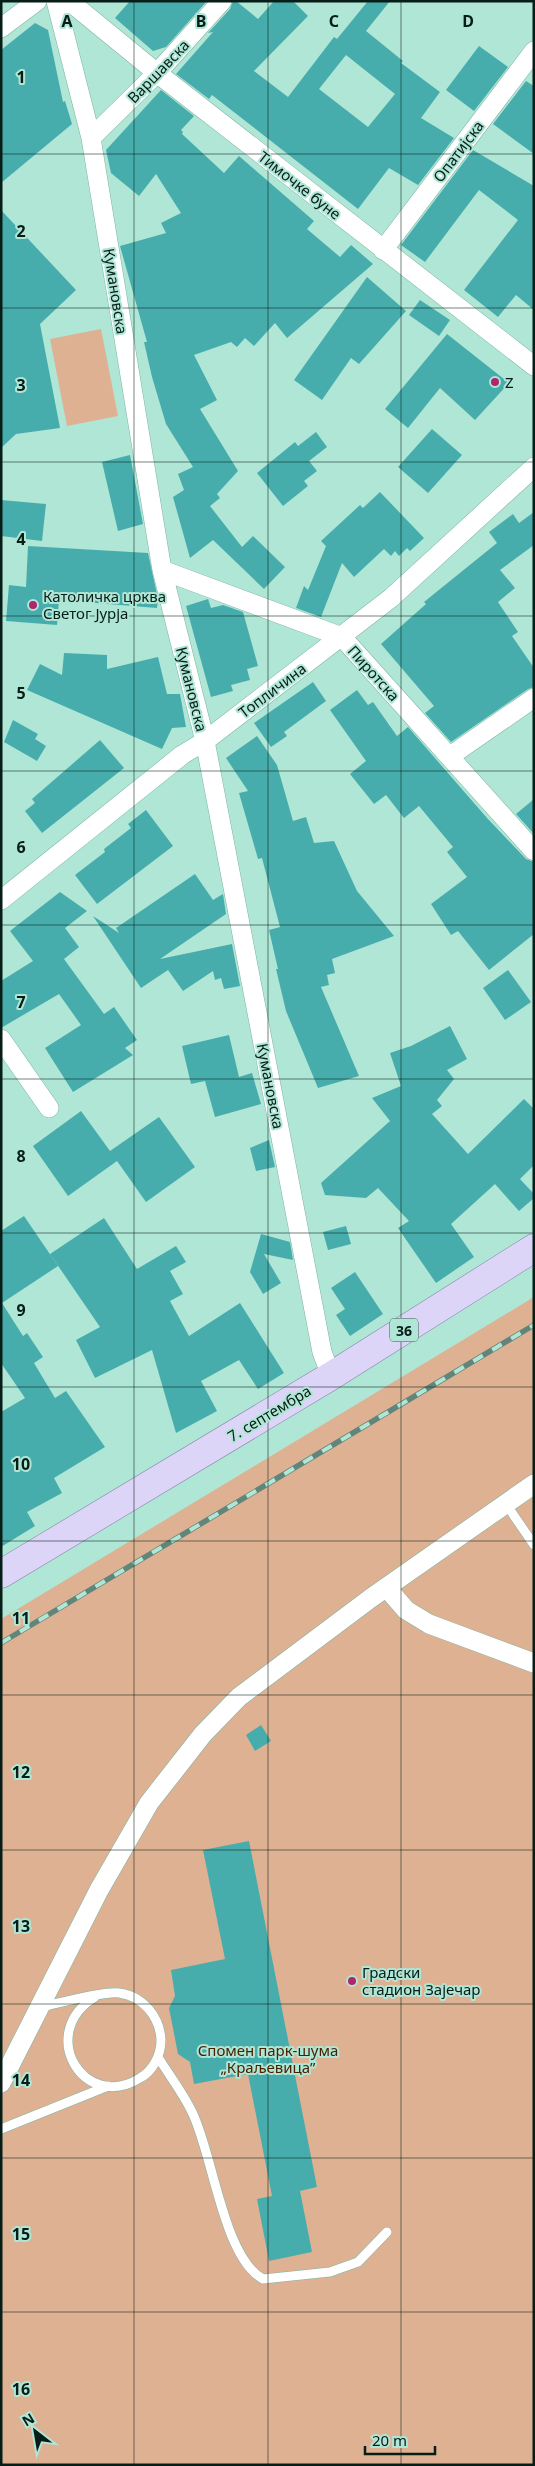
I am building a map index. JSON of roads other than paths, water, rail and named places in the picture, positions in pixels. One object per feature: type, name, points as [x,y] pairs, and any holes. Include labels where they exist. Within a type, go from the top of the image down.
[{"type":"main road","name":"7. септембра","points":[[1,1574],[331,1376],[534,1248]]},
{"type":"street","points":[[1,28],[37,1]]},
{"type":"street","name":"Кумановска","points":[[56,1],[91,138],[162,570],[205,741],[322,1352],[331,1376]]},
{"type":"street","name":"Тимочке буне","points":[[68,1],[382,250],[534,366]]},
{"type":"street","name":"Варшавска","points":[[91,138],[158,73],[222,1]]},
{"type":"street","name":"Опатијска","points":[[382,250],[534,51]]},
{"type":"street","name":"Топличина","points":[[1,900],[182,756],[205,741],[391,598],[534,467]]},
{"type":"street","name":"Пиротска","points":[[162,570],[342,637],[534,851]]},
{"type":"street","points":[[450,756],[534,698]]},
{"type":"street","points":[[1,1039],[49,1108]]},
{"type":"street","points":[[1,2083],[99,1890],[149,1803],[203,1734],[239,1697],[387,1588],[534,1484]]},
{"type":"street","points":[[387,1588],[406,1610],[429,1624],[534,1663]]},
{"type":"lane","points":[[506,1504],[534,1545]]},
{"type":"lane","points":[[1,2129],[108,2086],[132,2083],[152,2068],[158,2057],[160,2033],[151,2010],[142,2002],[125,1995],[107,1993],[95,1997],[38,2007]]},
{"type":"lane","points":[[95,1997],[76,2012],[67,2034],[68,2046],[71,2058],[86,2077],[108,2086]]},
{"type":"lane","points":[[158,2057],[193,2112],[238,2252],[254,2274],[263,2279],[330,2272],[358,2262],[387,2232]]},
{"type":"railway","points":[[1,1643],[534,1325]]},
{"type":"place","name":"Z","points":[[495,382]]},
{"type":"place","name":"Католичка црква Светог Јурја","points":[[33,605]]},
{"type":"place","name":"Градски стадион Зајечар","points":[[352,1981]]},
{"type":"park label","name":"Спомен парк-шума „Краљевица”","points":[[268,2058]]}]
